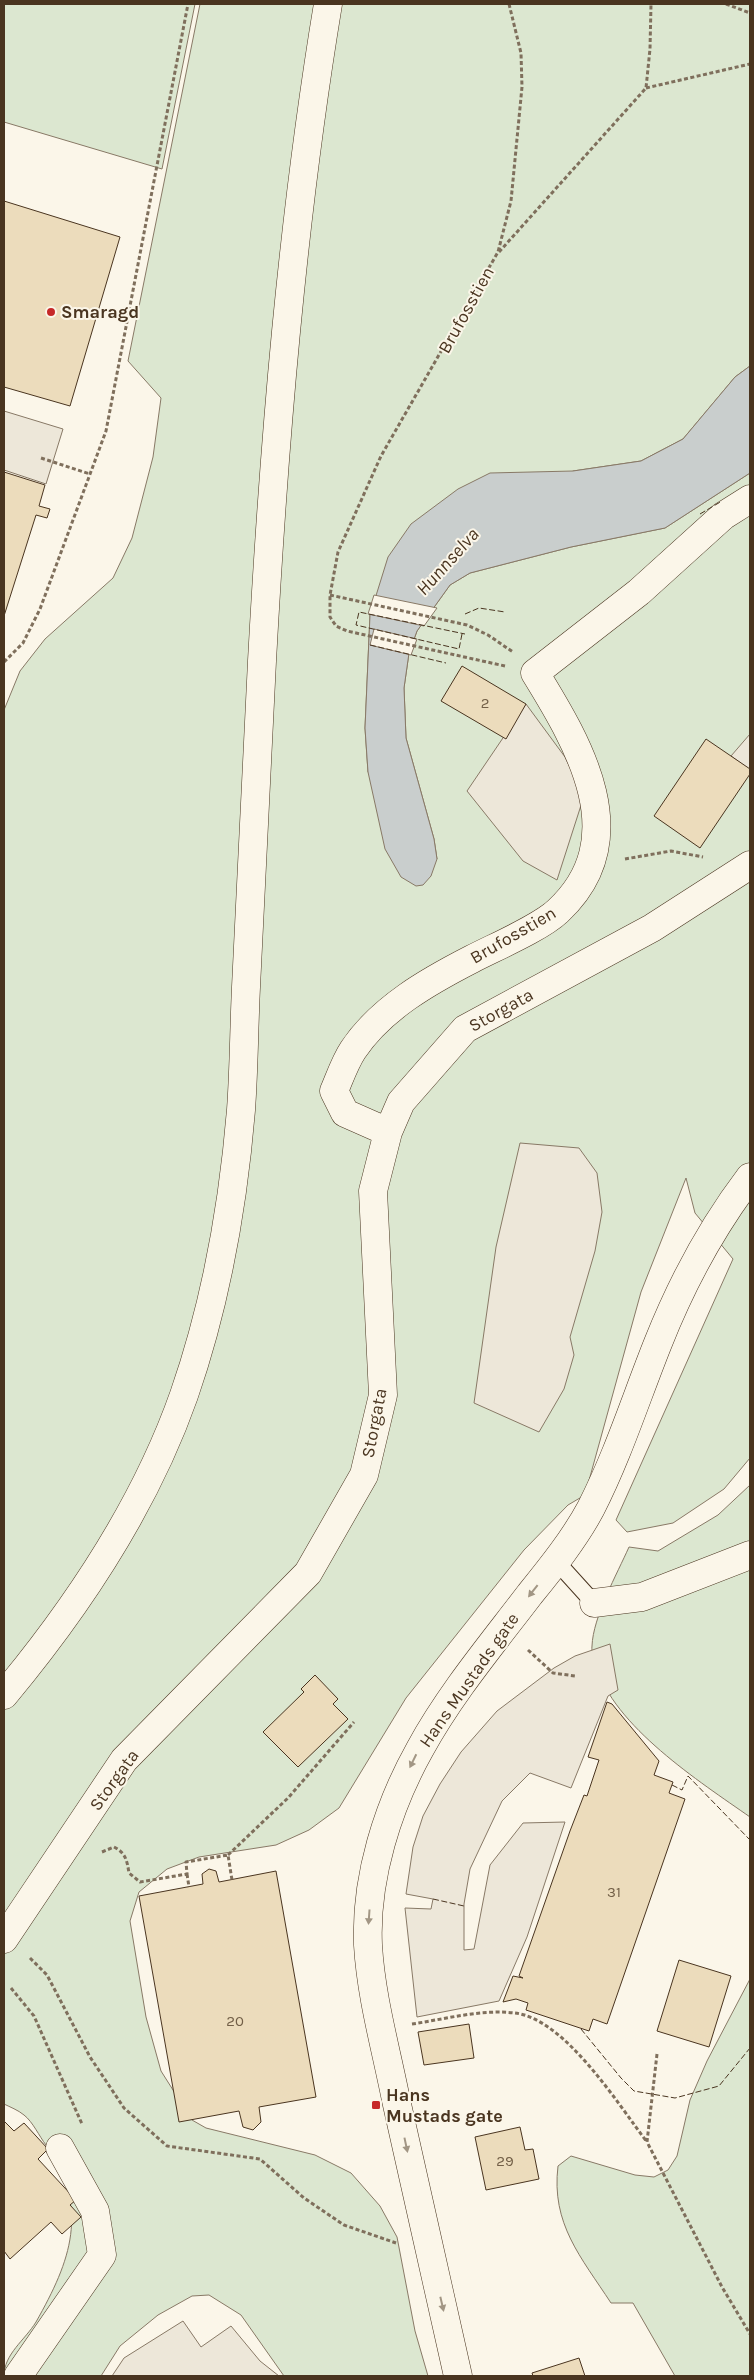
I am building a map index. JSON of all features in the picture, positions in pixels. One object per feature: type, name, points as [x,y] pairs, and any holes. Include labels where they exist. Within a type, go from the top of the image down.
[{"type":"main road","points":[[4,1695],[69,1612],[98,1570],[132,1511],[170,1432],[184,1396],[199,1350],[222,1258],[241,1106],[262,660],[274,463],[288,318],[328,4]]},
{"type":"main road","points":[[535,673],[639,592],[723,516],[750,499]]},
{"type":"main road","name":"Brufosstien","points":[[388,1132],[345,1113],[334,1091],[353,1050],[374,1025],[399,1003],[438,976],[521,934],[557,913],[582,886],[596,850],[598,826],[591,786],[571,736],[535,673]]},
{"type":"main road","name":"Storgata","points":[[5,1936],[124,1760],[308,1573],[364,1475],[383,1395],[381,1331],[373,1229],[373,1191],[388,1132],[401,1102],[465,1029],[652,928],[750,865]]},
{"type":"main road","name":"Hans Mustads gate","points":[[458,2376],[381,2029],[368,1945],[369,1914],[383,1838],[398,1795],[418,1751],[439,1716],[556,1561],[590,1510],[616,1454],[657,1344],[680,1292],[721,1220],[750,1177]]},
{"type":"main road","points":[[594,1603],[642,1597],[750,1556]]},
{"type":"main road","points":[[18,2376],[102,2255],[95,2211],[60,2148]]},
{"type":"lane","points":[[556,1561],[594,1603]]},
{"type":"path","points":[[4,662],[23,642],[40,609],[106,430],[188,4]]},
{"type":"path","name":"Brufosstien","points":[[509,4],[520,44],[522,87],[511,201],[498,252],[381,456],[338,552],[330,595],[330,617],[336,626],[372,638],[535,673]]},
{"type":"path","points":[[646,88],[650,49],[651,4]]},
{"type":"path","points":[[726,4],[750,13]]},
{"type":"path","points":[[498,252],[646,88],[750,64]]},
{"type":"path","points":[[42,458],[90,474]]},
{"type":"path","points":[[330,595],[467,625],[511,650],[535,673]]},
{"type":"path","points":[[596,850],[629,859],[671,851],[704,857]]},
{"type":"path","points":[[510,1620],[519,1642],[553,1673],[576,1676]]},
{"type":"path","points":[[189,1886],[186,1862],[228,1855],[288,1798],[354,1722]]},
{"type":"path","points":[[99,1854],[114,1847],[120,1850],[125,1855],[129,1873],[140,1882],[187,1874]]},
{"type":"path","points":[[228,1855],[232,1880]]},
{"type":"path","points":[[25,1955],[47,1975],[90,2057],[124,2108],[167,2146],[260,2159],[304,2198],[344,2225],[403,2245]]},
{"type":"path","points":[[453,2018],[482,2012],[515,2013],[538,2019],[576,2052],[647,2142],[722,2287],[750,2334]]},
{"type":"path","points":[[647,2142],[657,2054]]},
{"type":"green space","points":[[4,4],[195,4],[162,169],[4,122]]},
{"type":"green space","points":[[200,4],[750,4],[750,366],[735,377],[683,439],[641,461],[573,471],[370,615],[365,728],[368,772],[437,859],[434,839],[406,738],[404,688],[409,653],[417,631],[450,585],[470,573],[571,547],[665,528],[750,473],[750,1458],[724,1489],[673,1523],[627,1532],[616,1520],[733,1259],[695,1213],[686,1178],[641,1292],[585,1495],[568,1505],[524,1550],[406,1698],[339,1808],[309,1830],[276,1845],[199,1857],[167,1869],[139,1892],[130,1921],[146,2017],[161,2071],[192,2120],[206,2128],[315,2155],[351,2173],[380,2206],[397,2237],[415,2331],[428,2376],[284,2376],[241,2315],[209,2295],[192,2296],[158,2315],[120,2346],[101,2376],[4,2376],[7,2361],[36,2322],[59,2277],[71,2235],[71,2213],[68,2191],[60,2169],[46,2145],[27,2118],[4,2104],[4,710],[20,671],[45,639],[113,578],[132,538],[153,457],[161,398],[128,361]]},
{"type":"green space","points":[[750,1485],[750,1817],[684,1770],[639,1731],[620,1710],[605,1688],[592,1648],[593,1635],[601,1609],[629,1547],[658,1551],[718,1515]]},
{"type":"green space","points":[[750,1979],[750,2376],[675,2376],[633,2303],[611,2303],[579,2255],[564,2223],[559,2205],[557,2187],[558,2166],[571,2156],[635,2175],[654,2177],[668,2170],[677,2156],[690,2100],[707,2061]]},
{"type":"shaded area","points":[[4,411],[63,429],[46,484],[4,470]]},
{"type":"shaded area","points":[[526,704],[565,757],[584,796],[557,880],[523,861],[467,791]]},
{"type":"shaded area","points":[[750,734],[750,770],[731,756]]},
{"type":"shaded area","points":[[520,1143],[579,1148],[597,1173],[602,1212],[595,1251],[570,1337],[574,1355],[564,1389],[539,1432],[474,1403],[496,1247]]},
{"type":"shaded area","points":[[610,1644],[618,1690],[608,1696],[571,1788],[530,1773],[502,1801],[470,1869],[464,1904],[464,1950],[474,1949],[490,1865],[523,1823],[565,1822],[527,1937],[499,2001],[417,2017],[405,1908],[431,1909],[433,1899],[406,1894],[413,1847],[423,1816],[440,1784],[461,1752],[497,1711],[554,1668],[575,1656]]},
{"type":"shaded area","points":[[183,2321],[201,2347],[231,2326],[260,2361],[279,2376],[112,2376],[124,2358]]},
{"type":"water","name":"Hunnselva","points":[[750,366],[750,473],[665,528],[571,547],[470,573],[450,585],[417,631],[409,653],[404,688],[406,738],[434,839],[437,859],[431,876],[423,885],[416,886],[401,877],[385,849],[368,772],[365,728],[370,615],[388,557],[411,524],[458,489],[490,473],[573,471],[641,461],[683,439],[735,377]]},
{"type":"pier","points":[[374,595],[437,608],[424,626],[368,614]]},
{"type":"pier","points":[[374,629],[417,639],[411,655],[370,645]]},
{"type":"building","name":"Smaragd","points":[[4,201],[120,237],[70,406],[4,387]]},
{"type":"building","points":[[4,472],[45,485],[39,506],[50,509],[47,518],[36,515],[4,616]]},
{"type":"building","points":[[462,666],[526,704],[506,739],[441,701]]},
{"type":"building","points":[[706,739],[750,769],[750,774],[700,848],[654,816]]},
{"type":"building","points":[[315,1675],[338,1699],[333,1704],[348,1719],[298,1767],[263,1732],[304,1692],[301,1689]]},
{"type":"building","points":[[607,1702],[612,1704],[659,1761],[654,1775],[673,1782],[669,1793],[685,1799],[607,2024],[593,2019],[589,2031],[526,2010],[528,2003],[516,1999],[503,2002],[513,1976],[523,1978],[519,1976],[570,1831],[584,1795],[587,1796],[599,1760],[588,1757]]},
{"type":"building","points":[[209,1869],[216,1871],[219,1882],[276,1871],[316,2097],[259,2107],[261,2122],[253,2130],[243,2127],[239,2111],[179,2122],[139,1896],[203,1884],[202,1874]]},
{"type":"building","points":[[679,1960],[731,1976],[709,2047],[657,2031]]},
{"type":"building","points":[[469,2024],[474,2058],[424,2065],[418,2032]]},
{"type":"building","points":[[4,2121],[14,2131],[24,2123],[48,2149],[38,2159],[76,2200],[70,2205],[81,2217],[62,2234],[51,2222],[10,2259],[4,2251]]},
{"type":"building","points":[[520,2127],[525,2150],[533,2149],[539,2179],[486,2190],[475,2137]]},
{"type":"building","points":[[579,2358],[585,2376],[533,2376],[532,2373]]},
{"type":"fence","points":[[700,514],[722,501]]},
{"type":"fence","points":[[465,614],[479,608],[505,612]]},
{"type":"fence","points":[[462,634],[459,649],[356,625],[359,612],[465,634]]},
{"type":"fence","points":[[370,645],[446,663]]},
{"type":"fence","points":[[672,1785],[682,1790],[688,1776],[750,1840]]},
{"type":"fence","points":[[433,1899],[464,1906]]},
{"type":"fence","points":[[581,2029],[634,2091],[675,2098],[719,2086],[750,2048]]},
{"type":"place","name":"Smaragd","points":[[51,312]]},
{"type":"place","name":"Hans Mustads gate","points":[[376,2105]]}]
